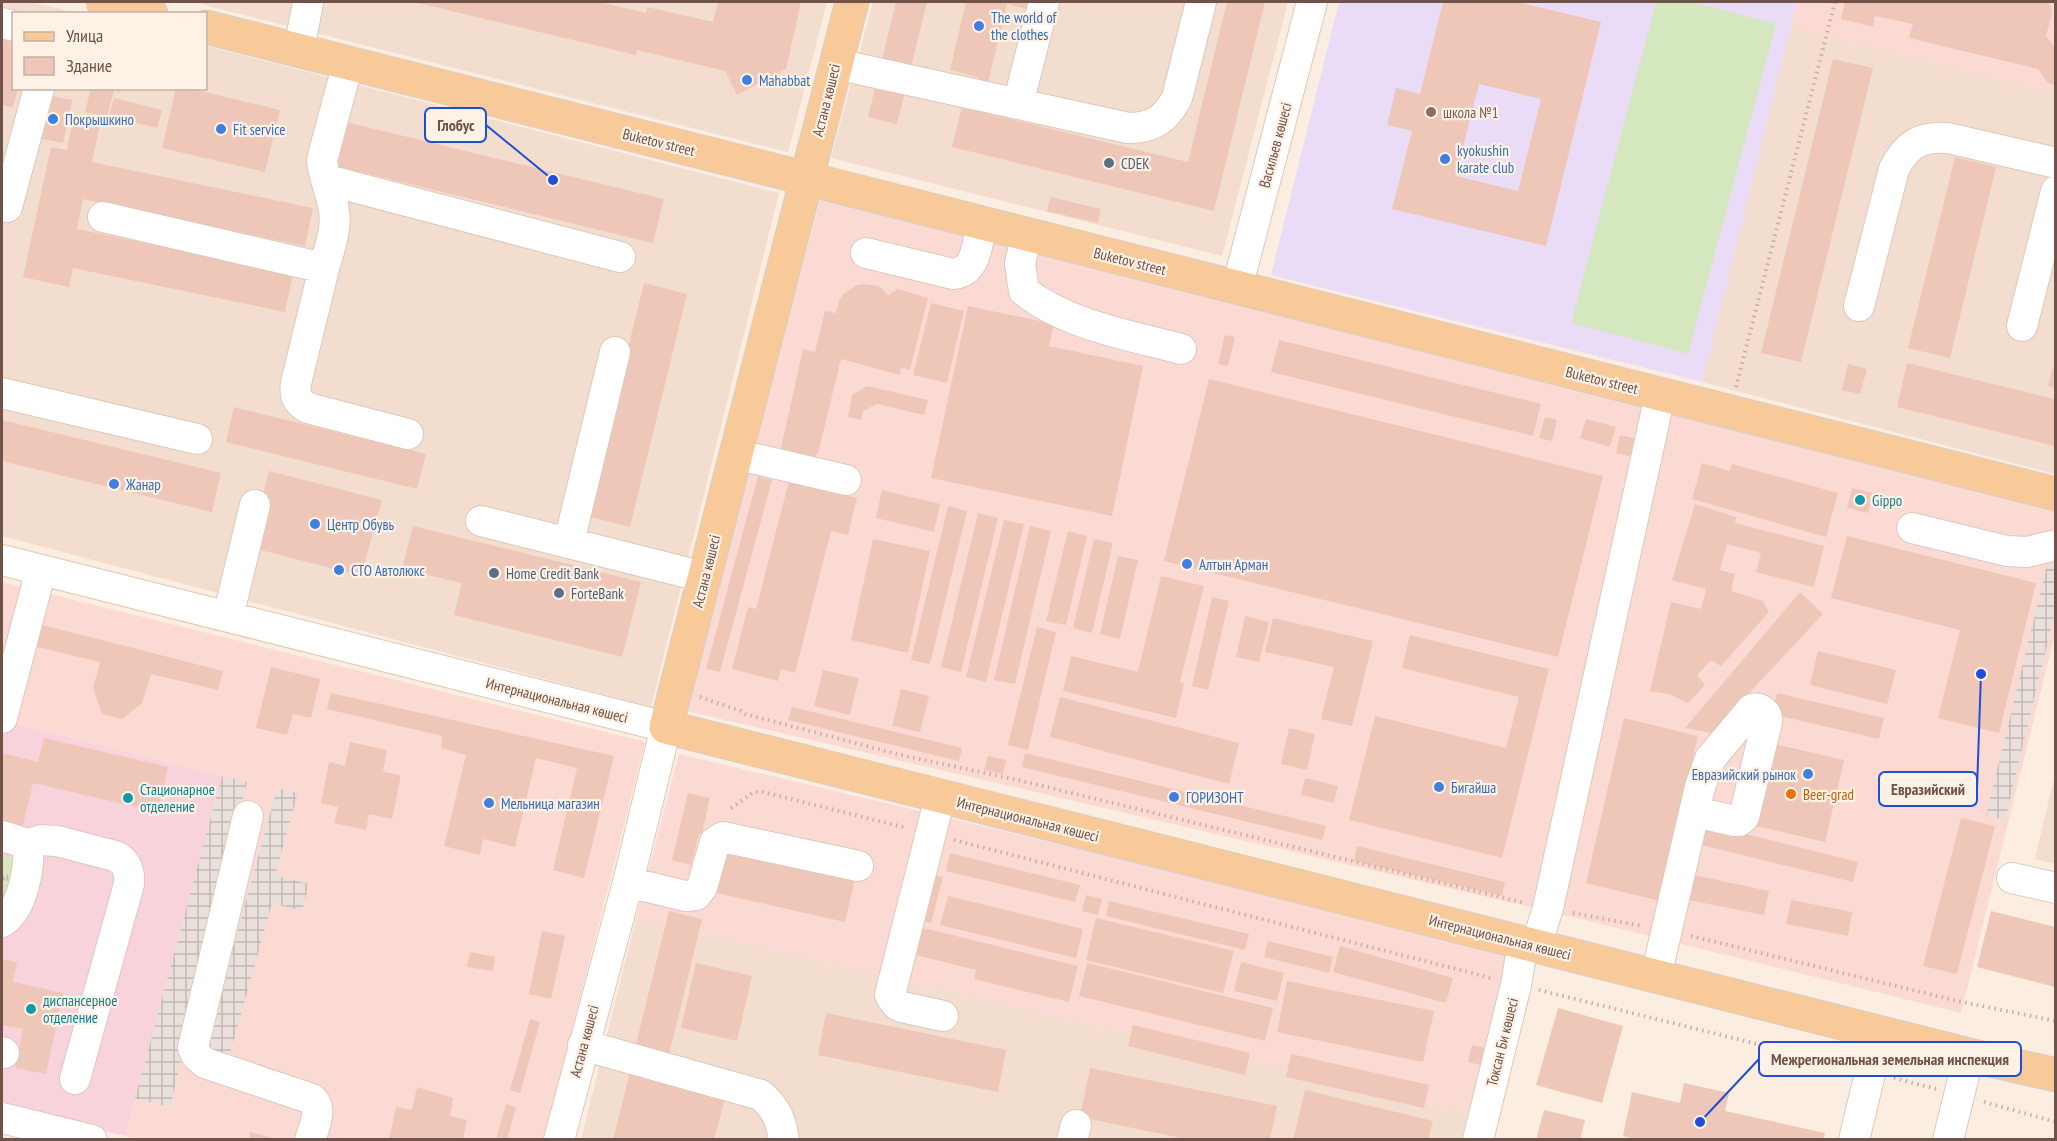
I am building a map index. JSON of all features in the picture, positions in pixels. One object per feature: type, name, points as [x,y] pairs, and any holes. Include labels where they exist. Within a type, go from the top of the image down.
[{"type":"main road","points":[[101,2],[143,12]]},
{"type":"main road","name":"Астана көшесі","points":[[666,727],[852,2]]},
{"type":"main road","name":"Buketov street","points":[[207,27],[1026,236],[2055,494]]},
{"type":"main road","name":"Интернациональная көшесі","points":[[666,727],[2055,1075]]},
{"type":"street","points":[[299,51],[308,2]]},
{"type":"street","points":[[1018,104],[1044,2]]},
{"type":"street","points":[[836,64],[1128,128],[1144,128],[1158,122],[1170,112],[1177,98],[1201,2]]},
{"type":"street","name":"Васильев көшесі","points":[[1237,288],[1312,2]]},
{"type":"street","points":[[348,63],[322,160],[322,170],[327,180],[335,213],[335,227],[296,384],[296,398],[308,408],[408,434]]},
{"type":"street","points":[[7,207],[38,90]]},
{"type":"street","points":[[1859,306],[1894,169],[1902,154],[1915,143],[1932,137],[1948,138],[2055,163]]},
{"type":"street","points":[[327,180],[620,257]]},
{"type":"street","points":[[2022,326],[2055,191]]},
{"type":"street","points":[[103,217],[324,268]]},
{"type":"street","points":[[866,253],[953,274],[959,273],[968,269],[972,263],[982,224]]},
{"type":"street","points":[[1026,236],[1020,264],[1024,291],[1041,305],[1091,324],[1181,349]]},
{"type":"street","points":[[569,542],[615,352]]},
{"type":"street","points":[[2,393],[197,440]]},
{"type":"street","name":"Токсан Би көшесі","points":[[1478,1140],[1516,985],[1530,945],[1548,908],[1660,395]]},
{"type":"street","points":[[735,454],[846,480]]},
{"type":"street","points":[[228,617],[255,505]]},
{"type":"street","points":[[481,521],[704,577]]},
{"type":"street","points":[[1912,528],[2007,551],[2027,552],[2055,545]]},
{"type":"street","name":"Интернациональная көшесі","points":[[2,560],[666,727]]},
{"type":"street","points":[[2,718],[41,570]]},
{"type":"street","name":"Астана көшесі","points":[[559,1140],[628,882],[666,727]]},
{"type":"street","points":[[940,797],[890,995],[896,1004],[902,1007],[943,1016]]},
{"type":"street","points":[[1656,976],[1695,812]]},
{"type":"street","points":[[248,816],[194,1048],[197,1056],[205,1063],[312,1099],[318,1109],[310,1140]]},
{"type":"street","points":[[628,882],[685,896],[696,895],[702,887],[715,842],[723,837],[858,866]]},
{"type":"street","points":[[2,922],[18,904],[28,865],[15,840],[49,840],[115,856],[122,860],[129,875],[129,884],[75,1079]]},
{"type":"street","points":[[2012,878],[2055,888]]},
{"type":"street","points":[[1854,1140],[1881,1032]]},
{"type":"street","points":[[583,1045],[760,1095],[778,1114],[784,1140]]},
{"type":"street","points":[[1948,1140],[1969,1055]]},
{"type":"street","points":[[2,1118],[92,1140]]},
{"type":"path","points":[[1730,412],[1835,2]]},
{"type":"path","points":[[675,688],[745,714],[901,755],[1022,781],[1498,898],[1666,930],[1958,1001],[2055,1021]]},
{"type":"path","points":[[731,808],[754,792],[763,792],[1516,985],[1870,1072],[2055,1122]]},
{"type":"shaded area","points":[[2,2],[30,2],[73,12],[12,12],[12,90],[207,90],[207,46],[779,193],[651,707],[2,536]]},
{"type":"shaded area","points":[[192,2],[827,2],[788,152]]},
{"type":"shaded area","points":[[873,2],[1288,2],[1222,256],[831,158]]},
{"type":"shaded area","points":[[1339,2],[1797,2],[1702,382],[1271,275]]},
{"type":"shaded area","points":[[1797,2],[2055,2],[2055,93],[1791,26]]},
{"type":"shaded area","points":[[1791,26],[2055,93],[2055,474],[1702,382]]},
{"type":"shaded area","name":"Алтын Арман","points":[[820,200],[2055,507],[2055,634],[1961,1013],[1560,914],[687,711]]},
{"type":"shaded area","points":[[2050,553],[2055,554],[2055,612],[2005,820],[1986,815]]},
{"type":"shaded area","points":[[2,582],[645,742],[544,1139],[141,1140],[125,1136],[222,776],[2,720]]},
{"type":"shaded area","points":[[2,720],[222,776],[125,1136],[2,1106]]},
{"type":"shaded area","points":[[679,754],[1509,951],[1468,1113],[636,918]]},
{"type":"shaded area","points":[[169,764],[247,782],[170,1107],[92,1088]]},
{"type":"shaded area","points":[[2055,774],[2056,864],[2035,859]]},
{"type":"shaded area","points":[[277,788],[298,793],[275,875],[309,884],[302,911],[272,903],[229,1057],[205,1051]]},
{"type":"shaded area","points":[[636,918],[1468,1113],[1461,1140],[581,1140]]},
{"type":"green space","points":[[1656,2],[1691,2],[1776,24],[1688,354],[1571,323]]},
{"type":"green space","points":[[2,852],[11,858],[20,872],[2,902]]},
{"type":"building","points":[[414,2],[599,2],[646,13],[647,7],[713,22],[718,2],[801,2],[786,69],[737,95],[725,71],[637,50],[636,55]]},
{"type":"building","points":[[896,2],[927,2],[897,124],[868,117]]},
{"type":"building","points":[[966,2],[1028,2],[1026,9],[1007,4],[981,112],[1188,162],[1227,2],[1265,2],[1214,211],[952,147],[962,107],[972,110],[980,78],[950,70]]},
{"type":"building","name":"школа №1","points":[[1443,2],[1518,2],[1601,22],[1546,246],[1392,209],[1412,131],[1387,125],[1396,88],[1420,94]],"holes":[[[1479,84],[1541,99],[1518,191],[1456,176]]]},
{"type":"building","points":[[1845,2],[2050,2],[2052,13],[2046,36],[2055,47],[2055,85],[2048,83],[2038,69],[1909,38],[1913,24],[1875,16],[1873,27],[1841,19]]},
{"type":"building","points":[[2,36],[12,38],[12,90],[18,90],[13,108],[2,105]]},
{"type":"building","points":[[1833,59],[1873,68],[1801,362],[1761,353]]},
{"type":"building","points":[[90,90],[114,90],[107,117],[85,112]]},
{"type":"building","name":"Fit service","points":[[176,90],[196,90],[280,110],[265,172],[162,148]]},
{"type":"building","name":"Покрышкино","points":[[42,94],[72,100],[63,143],[33,137]]},
{"type":"building","points":[[114,98],[162,110],[157,128],[109,116]]},
{"type":"building","points":[[74,114],[101,120],[92,162],[313,208],[305,246],[83,199],[77,229],[293,274],[285,312],[73,268],[69,287],[23,277],[51,147],[67,150]]},
{"type":"building","points":[[346,122],[664,199],[653,243],[335,166]]},
{"type":"building","points":[[1955,157],[1996,167],[1950,358],[1908,348]]},
{"type":"building","points":[[1050,197],[1101,209],[1098,223],[1047,211]]},
{"type":"building","points":[[644,283],[687,294],[630,527],[587,516]]},
{"type":"building","points":[[857,285],[879,286],[888,295],[898,289],[928,298],[910,370],[901,368],[900,375],[841,359],[818,453],[810,461],[780,453],[803,349],[815,352],[825,311],[836,313],[843,294]]},
{"type":"building","points":[[931,303],[964,311],[947,383],[913,375]]},
{"type":"building","points":[[968,306],[1054,324],[1049,346],[1143,366],[1112,516],[931,478]]},
{"type":"building","points":[[1225,335],[1235,337],[1228,366],[1218,364]]},
{"type":"building","points":[[1279,340],[1541,404],[1533,436],[1271,372]]},
{"type":"building","points":[[2055,360],[2055,388],[2048,386]]},
{"type":"building","points":[[1907,363],[2055,399],[2055,446],[1897,407]]},
{"type":"building","points":[[1848,364],[1867,369],[1860,394],[1842,390]]},
{"type":"building","points":[[1209,379],[1603,476],[1558,657],[1164,561]]},
{"type":"building","points":[[867,386],[928,400],[924,415],[877,404],[863,411],[861,420],[848,417],[852,395]]},
{"type":"building","points":[[234,407],[426,454],[417,489],[226,442]]},
{"type":"building","points":[[1545,417],[1557,420],[1552,441],[1539,438]]},
{"type":"building","points":[[1586,419],[1616,427],[1610,447],[1580,438]]},
{"type":"building","points":[[2,420],[221,473],[212,512],[2,461]]},
{"type":"building","points":[[1620,435],[1637,439],[1632,457],[1616,453]]},
{"type":"building","points":[[1702,463],[1730,471],[1732,464],[1838,493],[1826,537],[1692,499]]},
{"type":"building","name":"Центр Обувь","points":[[269,471],[382,500],[361,576],[249,547]]},
{"type":"building","points":[[758,476],[772,480],[720,672],[706,669]]},
{"type":"building","points":[[789,481],[857,498],[848,535],[831,531],[795,673],[781,669],[778,681],[732,669],[748,607],[756,609]]},
{"type":"building","name":"Gippo","points":[[1852,488],[1873,493],[1868,513],[1847,508]]},
{"type":"building","points":[[882,490],[940,504],[934,532],[876,518]]},
{"type":"building","points":[[1695,504],[1736,517],[1735,523],[1824,546],[1814,587],[1756,572],[1761,553],[1727,544],[1720,570],[1735,574],[1731,591],[1763,601],[1769,612],[1721,666],[1711,660],[1697,675],[1705,685],[1688,703],[1669,694],[1650,691],[1671,602],[1701,609],[1706,589],[1672,580]]},
{"type":"building","points":[[948,506],[967,511],[930,664],[911,660]]},
{"type":"building","points":[[978,513],[998,518],[961,672],[941,667]]},
{"type":"building","points":[[1004,520],[1024,524],[986,682],[966,677]]},
{"type":"building","points":[[413,526],[641,582],[622,657],[454,615],[462,583],[402,569]]},
{"type":"building","points":[[1030,526],[1051,531],[1015,684],[994,680]]},
{"type":"building","points":[[1068,531],[1087,536],[1066,625],[1046,621]]},
{"type":"building","points":[[1847,536],[2036,583],[1999,733],[1938,718],[1960,630],[1831,598]]},
{"type":"building","points":[[873,539],[930,551],[908,653],[851,640]]},
{"type":"building","points":[[1094,539],[1113,543],[1092,633],[1073,628]]},
{"type":"building","points":[[1118,556],[1138,560],[1120,639],[1100,634]]},
{"type":"building","points":[[1161,576],[1204,586],[1180,682],[1184,683],[1176,718],[1063,691],[1071,656],[1138,672]]},
{"type":"building","points":[[1800,592],[1823,614],[1712,733],[1685,728]]},
{"type":"building","points":[[1212,597],[1229,601],[1208,690],[1192,686]]},
{"type":"building","points":[[1245,616],[1269,622],[1259,662],[1236,657]]},
{"type":"building","points":[[1273,618],[1373,641],[1352,726],[1321,719],[1334,667],[1265,652]]},
{"type":"building","points":[[35,623],[223,671],[218,690],[151,674],[142,703],[122,719],[102,714],[93,688],[100,662],[29,645]]},
{"type":"building","points":[[1037,627],[1056,632],[1028,750],[1008,745]]},
{"type":"building","name":"Бигайша","points":[[1410,635],[1549,669],[1502,858],[1349,820],[1375,716],[1506,748],[1519,697],[1402,668]]},
{"type":"building","points":[[1818,651],[1896,670],[1887,704],[1810,685]]},
{"type":"building","points":[[271,667],[320,679],[311,718],[293,714],[287,735],[256,728]]},
{"type":"building","points":[[823,670],[859,678],[850,715],[814,706]]},
{"type":"building","points":[[901,689],[929,696],[920,732],[892,726]]},
{"type":"building","name":"Мельница магазин","points":[[331,693],[614,756],[584,878],[553,870],[577,768],[536,758],[515,847],[483,839],[480,855],[444,846],[466,755],[441,748],[442,736],[327,709]]},
{"type":"building","points":[[1777,693],[1884,718],[1879,739],[1772,714]]},
{"type":"building","points":[[1060,697],[1239,743],[1229,784],[1050,737]]},
{"type":"building","points":[[792,707],[962,748],[959,761],[788,720]]},
{"type":"building","points":[[1624,718],[1698,736],[1660,901],[1586,883]]},
{"type":"building","points":[[1289,728],[1315,734],[1307,770],[1281,764]]},
{"type":"building","name":"Стационарное отделение","points":[[44,738],[168,767],[158,812],[33,783],[22,829],[2,824],[2,753],[38,762]]},
{"type":"building","points":[[350,742],[387,750],[383,772],[401,775],[392,819],[369,814],[366,830],[334,823],[338,807],[321,803],[329,762],[345,766]]},
{"type":"building","points":[[1775,744],[1844,760],[1825,842],[1756,826]]},
{"type":"building","name":"ГОРИЗОНТ","points":[[1025,753],[1326,826],[1322,840],[1022,767]]},
{"type":"building","points":[[988,756],[1006,760],[1003,774],[984,770]]},
{"type":"building","points":[[1889,770],[1931,778],[1927,795],[1885,787]]},
{"type":"building","points":[[1305,778],[1338,786],[1334,803],[1301,795]]},
{"type":"building","points":[[688,793],[710,798],[702,834],[699,834],[691,865],[672,860]]},
{"type":"building","points":[[1961,818],[1995,826],[1957,974],[1923,966]]},
{"type":"building","points":[[1706,824],[1858,862],[1853,882],[1701,845]]},
{"type":"building","points":[[720,843],[856,874],[845,922],[708,891]]},
{"type":"building","points":[[1357,846],[1505,882],[1502,896],[1354,861]]},
{"type":"building","points":[[950,853],[1080,885],[1075,902],[946,871]]},
{"type":"building","points":[[927,874],[943,877],[931,923],[916,919]]},
{"type":"building","points":[[1694,875],[1769,891],[1764,915],[1689,900]]},
{"type":"building","points":[[1086,895],[1102,899],[1098,915],[1082,911]]},
{"type":"building","points":[[948,896],[1083,929],[1076,958],[940,925]]},
{"type":"building","points":[[1791,900],[1852,912],[1848,936],[1786,924]]},
{"type":"building","points":[[1109,901],[1249,934],[1245,950],[1106,916]]},
{"type":"building","points":[[669,911],[702,919],[669,1055],[635,1048]]},
{"type":"building","points":[[1991,911],[2055,927],[2055,987],[1977,967]]},
{"type":"building","points":[[1096,918],[1234,951],[1223,993],[1086,960]]},
{"type":"building","points":[[915,926],[1078,966],[1069,1002],[974,979],[976,970],[908,953]]},
{"type":"building","points":[[542,931],[565,936],[551,999],[529,994]]},
{"type":"building","points":[[1268,941],[1333,957],[1329,973],[1264,957]]},
{"type":"building","points":[[1340,946],[1453,978],[1446,1003],[1333,972]]},
{"type":"building","points":[[470,952],[495,957],[493,971],[467,967]]},
{"type":"building","name":"диспансерное отделение","points":[[2,959],[17,962],[13,982],[63,993],[46,1074],[15,1068],[23,1029],[2,1025]]},
{"type":"building","points":[[1241,962],[1284,973],[1277,1001],[1234,991]]},
{"type":"building","points":[[696,963],[752,976],[737,1041],[681,1028]]},
{"type":"building","points":[[1087,963],[1273,1008],[1265,1041],[1079,996]]},
{"type":"building","points":[[1287,981],[1434,1011],[1423,1062],[1277,1032]]},
{"type":"building","points":[[1558,1008],[1623,1026],[1602,1103],[1536,1085]]},
{"type":"building","points":[[826,1013],[1006,1050],[998,1092],[818,1055]]},
{"type":"building","points":[[530,1019],[540,1022],[520,1093],[510,1090]]},
{"type":"building","points":[[1133,1025],[1250,1053],[1245,1075],[1128,1046]]},
{"type":"building","points":[[1472,1045],[1489,1049],[1485,1066],[1468,1062]]},
{"type":"building","points":[[1291,1054],[1429,1085],[1424,1108],[1286,1077]]},
{"type":"building","points":[[1090,1068],[1277,1106],[1270,1140],[1191,1140],[1080,1117]]},
{"type":"building","points":[[630,1072],[726,1095],[714,1140],[613,1140]]},
{"type":"building","points":[[1684,1083],[1729,1093],[1725,1111],[1825,1133],[1823,1140],[1638,1140],[1623,1136],[1632,1092],[1680,1103]]},
{"type":"building","points":[[417,1087],[453,1098],[450,1116],[467,1120],[463,1140],[389,1140],[396,1107],[412,1110]]},
{"type":"building","points":[[1305,1090],[1433,1121],[1428,1140],[1293,1140]]},
{"type":"building","points":[[506,1104],[516,1107],[507,1140],[496,1140]]},
{"type":"building","points":[[1544,1110],[1585,1120],[1580,1140],[1536,1140]]},
{"type":"building","points":[[250,1132],[276,1139],[276,1140],[249,1140]]},
{"type":"place","name":"The world of the clothes","points":[[979,26]]},
{"type":"place","name":"Mahabbat","points":[[747,80]]},
{"type":"place","name":"школа №1","points":[[1431,112]]},
{"type":"place","name":"Покрышкино","points":[[53,119]]},
{"type":"place","name":"Fit service","points":[[221,129]]},
{"type":"place","name":"kyokushin karate club","points":[[1445,159]]},
{"type":"place","name":"CDEK","points":[[1109,163]]},
{"type":"place","name":"Глобус","points":[[553,180]]},
{"type":"place","name":"Жанар","points":[[114,484]]},
{"type":"place","name":"Gippo","points":[[1860,500]]},
{"type":"place","name":"Центр Обувь","points":[[315,524]]},
{"type":"place","name":"Алтын Арман","points":[[1187,564]]},
{"type":"place","name":"СТО Автолюкс","points":[[339,570]]},
{"type":"place","name":"Home Credit Bank","points":[[494,573]]},
{"type":"place","name":"ForteBank","points":[[559,593]]},
{"type":"place","name":"Евразийский","points":[[1981,674]]},
{"type":"place","name":"Евразийский рынок","points":[[1808,774]]},
{"type":"place","name":"Бигайша","points":[[1439,787]]},
{"type":"place","name":"Beer-grad","points":[[1791,794]]},
{"type":"place","name":"ГОРИЗОНТ","points":[[1174,797]]},
{"type":"place","name":"Стационарное отделение","points":[[128,798]]},
{"type":"place","name":"Мельница магазин","points":[[489,803]]},
{"type":"place","name":"диспансерное отделение","points":[[31,1009]]},
{"type":"place","name":"Межрегиональная земельная инспекция","points":[[1700,1122]]}]
